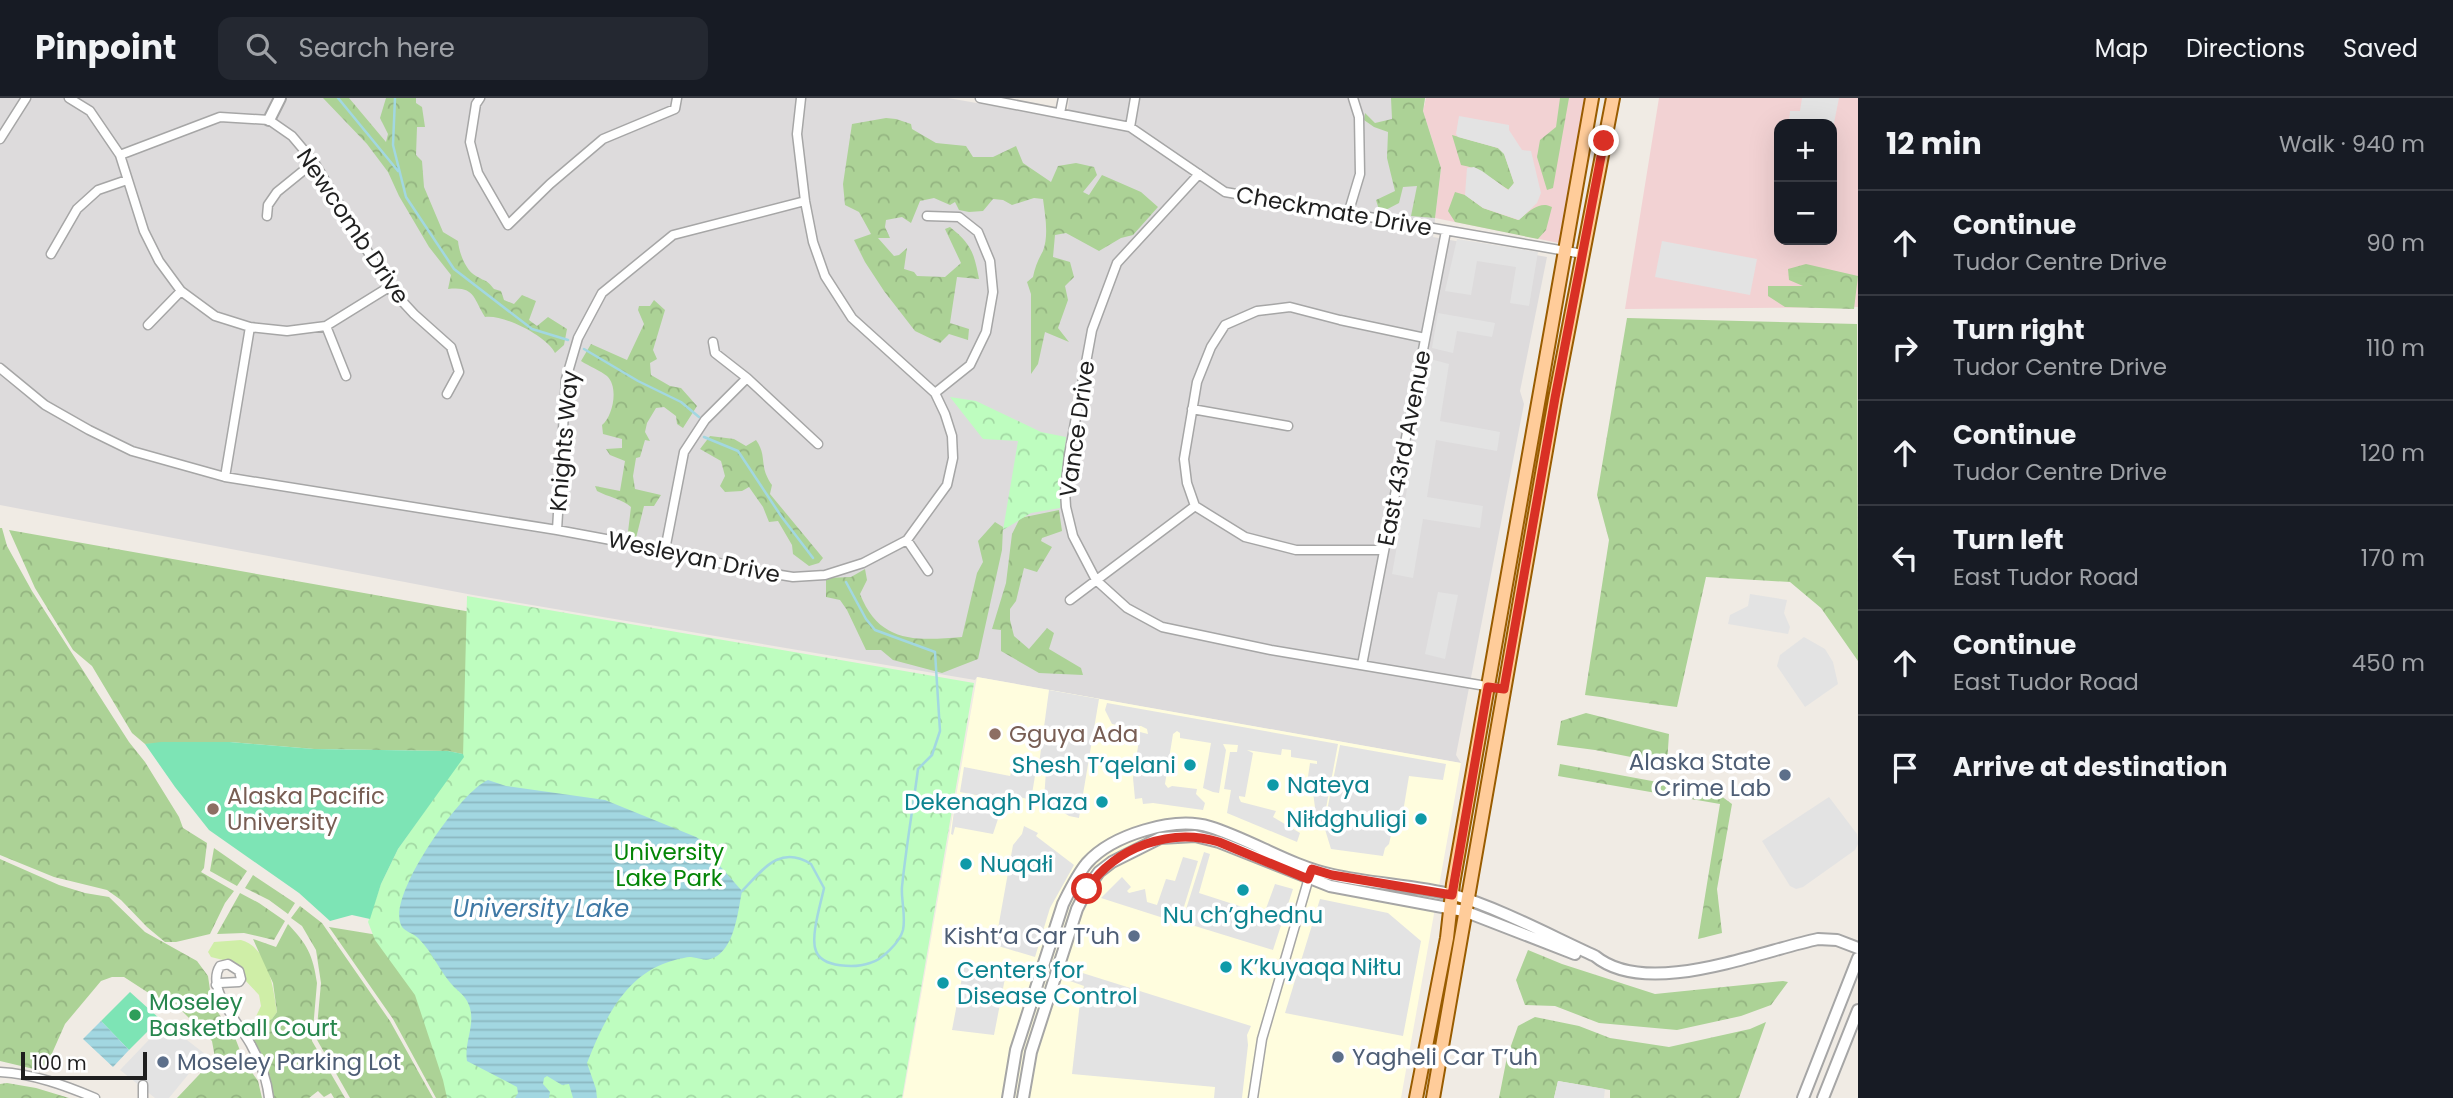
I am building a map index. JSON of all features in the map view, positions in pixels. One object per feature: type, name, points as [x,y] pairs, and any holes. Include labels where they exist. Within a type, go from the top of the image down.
[{"type":"main road","points":[[1416,1098],[1592,98]]},
{"type":"main road","points":[[1433,1098],[1504,689],[1613,98]]},
{"type":"street","points":[[0,139],[26,98]]},
{"type":"street","points":[[69,98],[90,111],[120,155],[144,231],[159,261],[181,291],[215,316],[250,327],[287,331],[326,326],[389,287]]},
{"type":"street","points":[[120,155],[220,117],[269,120],[280,98]]},
{"type":"street","points":[[480,98],[476,104],[470,142],[478,173],[508,225],[550,184],[603,139],[675,109],[677,98]]},
{"type":"street","name":"Wesleyan Drive","points":[[0,368],[45,405],[132,451],[225,477],[557,530],[793,578],[825,575],[863,563],[908,540],[947,485],[953,458],[952,436],[935,393],[852,318],[825,276],[813,242],[805,201],[797,134],[801,98]]},
{"type":"street","name":"Checkmate Drive","points":[[981,98],[1130,127],[1225,192],[1583,254]]},
{"type":"street","points":[[1060,113],[1063,98]]},
{"type":"street","points":[[1130,127],[1135,98]]},
{"type":"street","points":[[1349,214],[1360,174],[1359,117],[1353,98]]},
{"type":"street","name":"Newcomb Drive","points":[[269,120],[292,136],[314,162],[389,287],[451,347],[459,372],[447,394]]},
{"type":"street","points":[[267,216],[268,205],[277,192],[314,162]]},
{"type":"street","name":"Vance Drive","points":[[1199,174],[1117,263],[1092,330],[1065,491],[1073,536],[1096,580],[1127,608],[1162,627],[1271,650],[1504,689]]},
{"type":"street","points":[[51,254],[77,209],[98,190],[127,180]]},
{"type":"street","name":"Knights Way","points":[[557,530],[566,379],[578,338],[602,293],[673,235],[805,201]]},
{"type":"street","points":[[928,216],[959,217],[978,232],[990,261],[993,292],[985,332],[970,365],[935,393]]},
{"type":"street","name":"East 43rd Avenue","points":[[1362,666],[1446,231]]},
{"type":"street","points":[[148,326],[181,291]]},
{"type":"street","points":[[1384,550],[1296,550],[1245,537],[1195,506],[1187,483],[1184,460],[1197,382],[1210,346],[1225,325],[1257,311],[1290,307],[1425,338]]},
{"type":"street","points":[[326,326],[346,376]]},
{"type":"street","points":[[225,477],[250,327]]},
{"type":"street","points":[[713,342],[715,353],[747,378],[818,444]]},
{"type":"street","points":[[665,550],[684,452],[705,420],[747,378]]},
{"type":"street","points":[[1192,409],[1288,426]]},
{"type":"street","points":[[1070,600],[1195,506]]},
{"type":"street","points":[[908,540],[928,571]]},
{"type":"street","points":[[1008,1098],[1016,1050],[1063,904],[1088,862],[1104,849],[1132,834],[1157,827],[1197,824],[1209,827],[1310,874],[1330,886],[1450,909],[1466,905]]},
{"type":"street","points":[[1023,1098],[1031,1052],[1077,909],[1087,889],[1098,872],[1112,862],[1160,838],[1195,836],[1310,874],[1332,875],[1452,895],[1466,905],[1590,960],[1601,960],[1621,968],[1670,974],[1695,971],[1818,939],[1837,940],[1858,948]]},
{"type":"street","points":[[1253,1098],[1262,1039],[1310,874]]},
{"type":"street","points":[[1803,1098],[1858,958]]},
{"type":"street","points":[[216,985],[251,1045],[269,1098]]},
{"type":"street","points":[[1823,1098],[1858,1010]]},
{"type":"street","points":[[0,1072],[66,1085],[95,1098]]},
{"type":"street","points":[[143,1085],[143,1098]]},
{"type":"shaded area","points":[[0,98],[948,98],[1067,119],[1069,98],[1425,98],[1423,111],[1441,168],[1433,237],[1547,257],[1520,391],[1524,404],[1456,755],[1461,763],[977,677],[975,680],[473,595],[0,505]]},
{"type":"shaded area","points":[[1426,98],[1585,98],[1559,243],[1435,218],[1441,168],[1423,111]]},
{"type":"shaded area","points":[[1659,98],[1858,98],[1858,307],[1625,309]]},
{"type":"shaded area","points":[[1802,98],[1839,98],[1835,119],[1789,119],[1790,111],[1800,111]]},
{"type":"shaded area","points":[[1459,116],[1509,125],[1509,130],[1522,150],[1531,151],[1541,193],[1537,203],[1519,220],[1483,208],[1465,195],[1467,168],[1474,167],[1482,171],[1508,190],[1514,183],[1504,154],[1498,148],[1458,137],[1456,134]]},
{"type":"shaded area","points":[[1457,239],[1538,252],[1529,306],[1510,303],[1516,267],[1477,261],[1471,295],[1445,291]]},
{"type":"shaded area","points":[[1662,241],[1757,259],[1750,295],[1655,277]]},
{"type":"shaded area","points":[[1438,313],[1495,323],[1492,337],[1457,331],[1453,353],[1432,348]]},
{"type":"shaded area","points":[[1430,359],[1449,364],[1440,421],[1500,432],[1497,451],[1436,440],[1427,497],[1483,506],[1480,528],[1423,519],[1413,578],[1392,574]]},
{"type":"shaded area","points":[[1438,592],[1458,595],[1445,659],[1425,654]]},
{"type":"shaded area","points":[[1750,594],[1787,600],[1784,613],[1790,627],[1788,634],[1728,624],[1730,615],[1748,606]]},
{"type":"shaded area","points":[[1804,637],[1825,649],[1833,662],[1838,684],[1805,707],[1777,666],[1780,655]]},
{"type":"shaded area","points":[[977,677],[1461,763],[1401,1098],[903,1098]]},
{"type":"shaded area","points":[[1049,690],[1099,699],[1079,818],[1069,816],[1044,800],[1046,771],[1045,766],[1039,764]]},
{"type":"shaded area","points":[[1107,703],[1338,744],[1323,824],[1317,823],[1313,792],[1306,790],[1310,763],[1317,764],[1317,761],[1291,757],[1291,750],[1282,749],[1281,755],[1247,750],[1253,753],[1245,797],[1239,796],[1241,802],[1276,811],[1273,817],[1300,833],[1297,842],[1227,813],[1231,790],[1224,789],[1230,752],[1237,752],[1238,745],[1223,744],[1226,750],[1219,793],[1213,792],[1203,788],[1211,743],[1180,738],[1177,731],[1173,734],[1165,784],[1168,788],[1172,786],[1197,789],[1196,794],[1205,803],[1203,810],[1143,804],[1142,798],[1135,799],[1133,778],[1140,732],[1148,734],[1147,729],[1141,726],[1138,726],[1138,729],[1112,724],[1105,710]]},
{"type":"shaded area","points":[[1340,745],[1446,764],[1443,780],[1409,776],[1402,818],[1395,817],[1389,844],[1383,856],[1331,849],[1324,826]]},
{"type":"shaded area","points":[[1013,766],[1036,770],[1031,800],[1004,793],[1002,800],[960,792],[964,767],[1010,776]]},
{"type":"shaded area","points":[[1829,797],[1857,834],[1858,844],[1855,850],[1803,887],[1796,889],[1790,886],[1762,841]]},
{"type":"shaded area","points":[[955,803],[1000,813],[993,834],[955,827],[953,835],[951,834]]},
{"type":"shaded area","points":[[1024,826],[1038,833],[1036,836],[1074,865],[1050,908],[1035,957],[995,945],[1013,845],[1022,834]]},
{"type":"shaded area","points":[[1204,852],[1210,854],[1199,893],[1264,914],[1275,884],[1293,889],[1273,950],[1182,922]]},
{"type":"shaded area","points":[[1183,857],[1198,861],[1179,923],[1101,898],[1122,877],[1131,887],[1127,891],[1129,893],[1145,889],[1147,902],[1157,905],[1166,879],[1175,881]]},
{"type":"shaded area","points":[[1320,899],[1388,913],[1421,941],[1403,1036],[1285,1013]]},
{"type":"shaded area","points":[[964,967],[1006,973],[994,1035],[952,1030]]},
{"type":"shaded area","points":[[1073,970],[1251,1026],[1247,1035],[1242,1098],[1214,1098],[1215,1087],[1072,1074],[1084,986],[1070,981]]},
{"type":"shaded area","name":"Moseley Parking Lot","points":[[165,1023],[205,1054],[169,1098],[155,1098],[120,1070]]},
{"type":"shaded area","points":[[1558,1081],[1605,1089],[1604,1098],[1554,1098]]},
{"type":"green space","points":[[323,98],[349,98],[386,142],[388,134],[380,118],[386,98],[416,98],[416,103],[422,107],[425,127],[417,127],[416,155],[422,161],[424,187],[443,232],[458,241],[461,255],[469,270],[494,289],[501,291],[504,300],[514,304],[522,295],[536,301],[529,320],[537,326],[548,317],[567,329],[564,345],[555,353],[534,333],[502,319],[485,317],[472,295],[463,289],[448,289],[451,275],[429,247],[388,172],[367,144]]},
{"type":"green space","points":[[1391,98],[1425,98],[1423,111],[1441,168],[1435,218],[1411,216],[1417,186],[1403,187],[1399,203],[1380,213],[1376,200],[1395,191],[1387,158],[1388,132],[1364,120],[1365,113],[1375,123],[1392,119]]},
{"type":"green space","points":[[1560,98],[1569,98],[1553,188],[1547,190],[1537,157],[1540,140],[1556,127]]},
{"type":"green space","points":[[886,118],[911,124],[912,129],[936,143],[966,146],[973,157],[993,157],[1016,146],[1023,163],[1051,182],[1058,166],[1076,163],[1094,167],[1097,175],[1083,192],[1089,195],[1102,175],[1141,192],[1158,207],[1133,235],[1121,238],[1099,251],[1066,233],[1055,235],[1053,257],[1070,262],[1074,277],[1065,286],[1068,300],[1058,328],[1069,342],[1045,332],[1038,364],[1031,374],[1031,294],[1027,282],[1033,277],[1045,245],[1043,199],[1034,198],[1012,205],[993,199],[983,211],[969,212],[959,210],[955,202],[950,205],[934,198],[920,201],[911,223],[902,217],[886,220],[885,227],[890,238],[878,238],[894,256],[907,248],[904,269],[917,276],[945,277],[961,263],[945,229],[950,227],[963,238],[975,262],[979,279],[957,277],[950,323],[969,329],[968,340],[949,334],[940,343],[915,331],[865,262],[854,240],[871,234],[859,212],[845,205],[843,184],[852,124]]},
{"type":"green space","points":[[1452,135],[1498,148],[1504,153],[1514,183],[1509,190],[1480,172],[1461,165]]},
{"type":"green space","points":[[1455,192],[1465,195],[1483,208],[1518,220],[1538,206],[1552,207],[1546,230],[1538,239],[1455,222],[1448,211]]},
{"type":"green space","points":[[1806,264],[1858,276],[1854,309],[1785,307],[1768,296],[1768,286],[1803,286],[1789,280],[1788,269]]},
{"type":"green space","points":[[654,300],[665,310],[653,350],[657,359],[650,363],[651,375],[670,386],[681,388],[697,406],[683,428],[677,424],[676,416],[664,407],[656,408],[647,423],[645,432],[650,441],[645,440],[640,457],[636,458],[633,476],[635,489],[661,495],[654,506],[644,506],[636,538],[627,540],[631,507],[597,491],[595,486],[620,491],[625,461],[610,455],[606,449],[622,448],[622,439],[603,434],[602,425],[612,408],[613,387],[607,376],[581,361],[591,344],[627,360],[644,324],[639,306],[650,306]]},
{"type":"green space","points":[[1627,318],[1857,324],[1858,661],[1821,608],[1790,582],[1706,577],[1677,707],[1585,695],[1609,540],[1597,495]]},
{"type":"green space","points":[[950,397],[976,401],[1041,432],[1066,437],[1060,508],[1031,513],[1003,530],[1018,441],[983,439]]},
{"type":"green space","points":[[710,436],[734,439],[746,446],[756,440],[762,451],[765,472],[772,485],[770,494],[823,558],[819,563],[809,566],[793,554],[792,545],[778,521],[769,522],[763,507],[749,487],[742,491],[725,492],[720,486],[725,476],[721,461],[700,449]]},
{"type":"green space","points":[[1059,510],[1062,531],[1042,538],[1041,541],[1052,547],[1037,572],[1024,568],[1016,601],[1010,609],[1010,620],[1014,636],[1029,649],[1047,628],[1054,633],[1049,649],[1081,668],[1083,675],[1039,673],[1001,651],[1001,630],[992,629],[1006,583],[1012,534],[1020,518]]},
{"type":"green space","points":[[995,522],[1003,527],[1002,550],[978,659],[942,673],[893,660],[881,650],[866,650],[840,600],[826,597],[826,578],[851,577],[865,569],[867,580],[860,594],[877,622],[888,630],[915,638],[962,637],[977,573],[983,562],[978,541]]},
{"type":"green space","points":[[0,528],[32,591],[129,742],[145,762],[183,828],[207,843],[204,868],[201,872],[234,891],[210,934],[165,942],[107,890],[54,877],[0,855]]},
{"type":"green space","points":[[9,530],[488,615],[472,756],[448,751],[314,749],[230,742],[145,744],[132,733],[92,666],[73,650],[35,588]]},
{"type":"green space","name":"University Lake Park","points":[[467,596],[974,683],[902,1098],[447,1098],[415,995],[375,940],[368,922],[381,884],[398,849],[463,757]]},
{"type":"green space","points":[[1586,713],[1669,734],[1667,764],[1557,745],[1561,721]]},
{"type":"green space","points":[[230,742],[314,749],[448,751],[463,754],[464,757],[398,849],[381,884],[370,919],[352,915],[330,921],[299,893],[209,830],[145,744]]},
{"type":"green space","points":[[1560,764],[1717,793],[1732,804],[1717,889],[1722,933],[1698,939],[1720,804],[1558,776]]},
{"type":"green space","points":[[214,848],[247,871],[237,886],[210,871]]},
{"type":"green space","points":[[0,859],[59,885],[109,897],[145,932],[197,961],[208,976],[212,1004],[234,1035],[244,1061],[258,1081],[262,1098],[177,1098],[215,1058],[212,1041],[168,997],[161,1001],[124,977],[101,981],[65,1024],[46,1067],[38,1070],[0,1061]]},
{"type":"green space","points":[[253,875],[295,903],[288,914],[269,900],[245,888]]},
{"type":"green space","points":[[240,893],[285,921],[274,940],[244,933],[217,934]]},
{"type":"green space","points":[[300,906],[322,923],[390,1021],[433,1098],[350,1098],[316,1038],[321,983],[316,950],[302,926],[291,918]]},
{"type":"green space","points":[[288,924],[308,950],[315,973],[317,983],[312,1041],[345,1098],[334,1098],[331,1093],[324,1097],[318,1091],[309,1098],[273,1098],[249,1031],[272,1019],[277,1012],[273,983],[253,939],[276,947]]},
{"type":"green space","points":[[329,927],[378,935],[496,1098],[436,1098],[393,1019]]},
{"type":"green space","points":[[241,940],[250,944],[264,960],[277,1012],[272,1019],[249,1031],[261,1006],[259,995],[227,961],[211,957],[208,952],[214,942]]},
{"type":"green space","points":[[1528,950],[1655,994],[1788,982],[1771,1005],[1741,1016],[1677,1030],[1599,1023],[1555,1006],[1525,1005],[1516,980]]},
{"type":"green space","name":"Moseley Basketball Court","points":[[130,992],[160,1019],[129,1050],[101,1021]]},
{"type":"green space","points":[[1535,1017],[1579,1026],[1610,1038],[1669,1047],[1750,1029],[1766,1022],[1739,1098],[1610,1098],[1610,1090],[1558,1081],[1554,1098],[1499,1098],[1507,1057],[1518,1026]]},
{"type":"green space","points":[[7,1083],[69,1098],[0,1098],[0,1084]]},
{"type":"water","name":"University Lake","points":[[488,780],[506,786],[605,800],[696,837],[719,855],[719,865],[742,891],[732,935],[723,951],[707,960],[691,957],[658,966],[643,975],[619,1000],[601,1030],[587,1063],[597,1098],[573,1098],[569,1084],[562,1085],[547,1076],[543,1084],[550,1092],[549,1098],[515,1098],[517,1087],[467,1061],[471,1021],[469,1004],[449,981],[424,944],[403,928],[400,922],[400,907],[406,888],[430,844],[461,803]]},
{"type":"water","points":[[101,1021],[129,1050],[113,1067],[83,1039]]},
{"type":"waterway","points":[[338,98],[398,171]]},
{"type":"waterway","points":[[395,98],[393,145],[406,197],[454,269],[532,329],[568,340]]},
{"type":"waterway","points":[[584,349],[638,381],[681,402],[699,417]]},
{"type":"waterway","points":[[704,437],[738,451],[813,558]]},
{"type":"waterway","points":[[742,891],[764,868],[780,858],[790,857],[811,864],[824,888],[814,945],[819,957],[832,964],[856,966],[875,961],[894,945],[903,930],[902,887],[918,769],[932,755],[940,731],[935,652],[875,630],[846,582]]},
{"type":"place","name":"Gguya Ada","points":[[995,734]]},
{"type":"place","name":"Shesh T’qelani","points":[[1190,765]]},
{"type":"place","name":"Alaska State Crime Lab","points":[[1785,775]]},
{"type":"place","name":"Nateya","points":[[1273,785]]},
{"type":"place","name":"Dekenagh Plaza","points":[[1102,802]]},
{"type":"place","name":"Alaska Pacific University","points":[[213,809]]},
{"type":"place","name":"Niłdghuligi","points":[[1421,819]]},
{"type":"place","name":"Nuqałi","points":[[966,864]]},
{"type":"place","name":"Nu ch’ghednu","points":[[1243,890]]},
{"type":"place","name":"Kisht‘a Car T’uh","points":[[1134,936]]},
{"type":"place","name":"K’kuyaqa Niłtu","points":[[1226,967]]},
{"type":"place","name":"Centers for Disease Control","points":[[943,983]]},
{"type":"place","name":"Moseley Basketball Court","points":[[135,1015]]},
{"type":"place","name":"Yagheli Car T’uh","points":[[1338,1057]]},
{"type":"place","name":"Moseley Parking Lot","points":[[163,1062]]},
{"type":"route","points":[[1087,889],[1098,872],[1112,862],[1160,838],[1180,835],[1219,842],[1308,879],[1312,869],[1332,875],[1452,895],[1488,687],[1504,689],[1604,141]]}]
